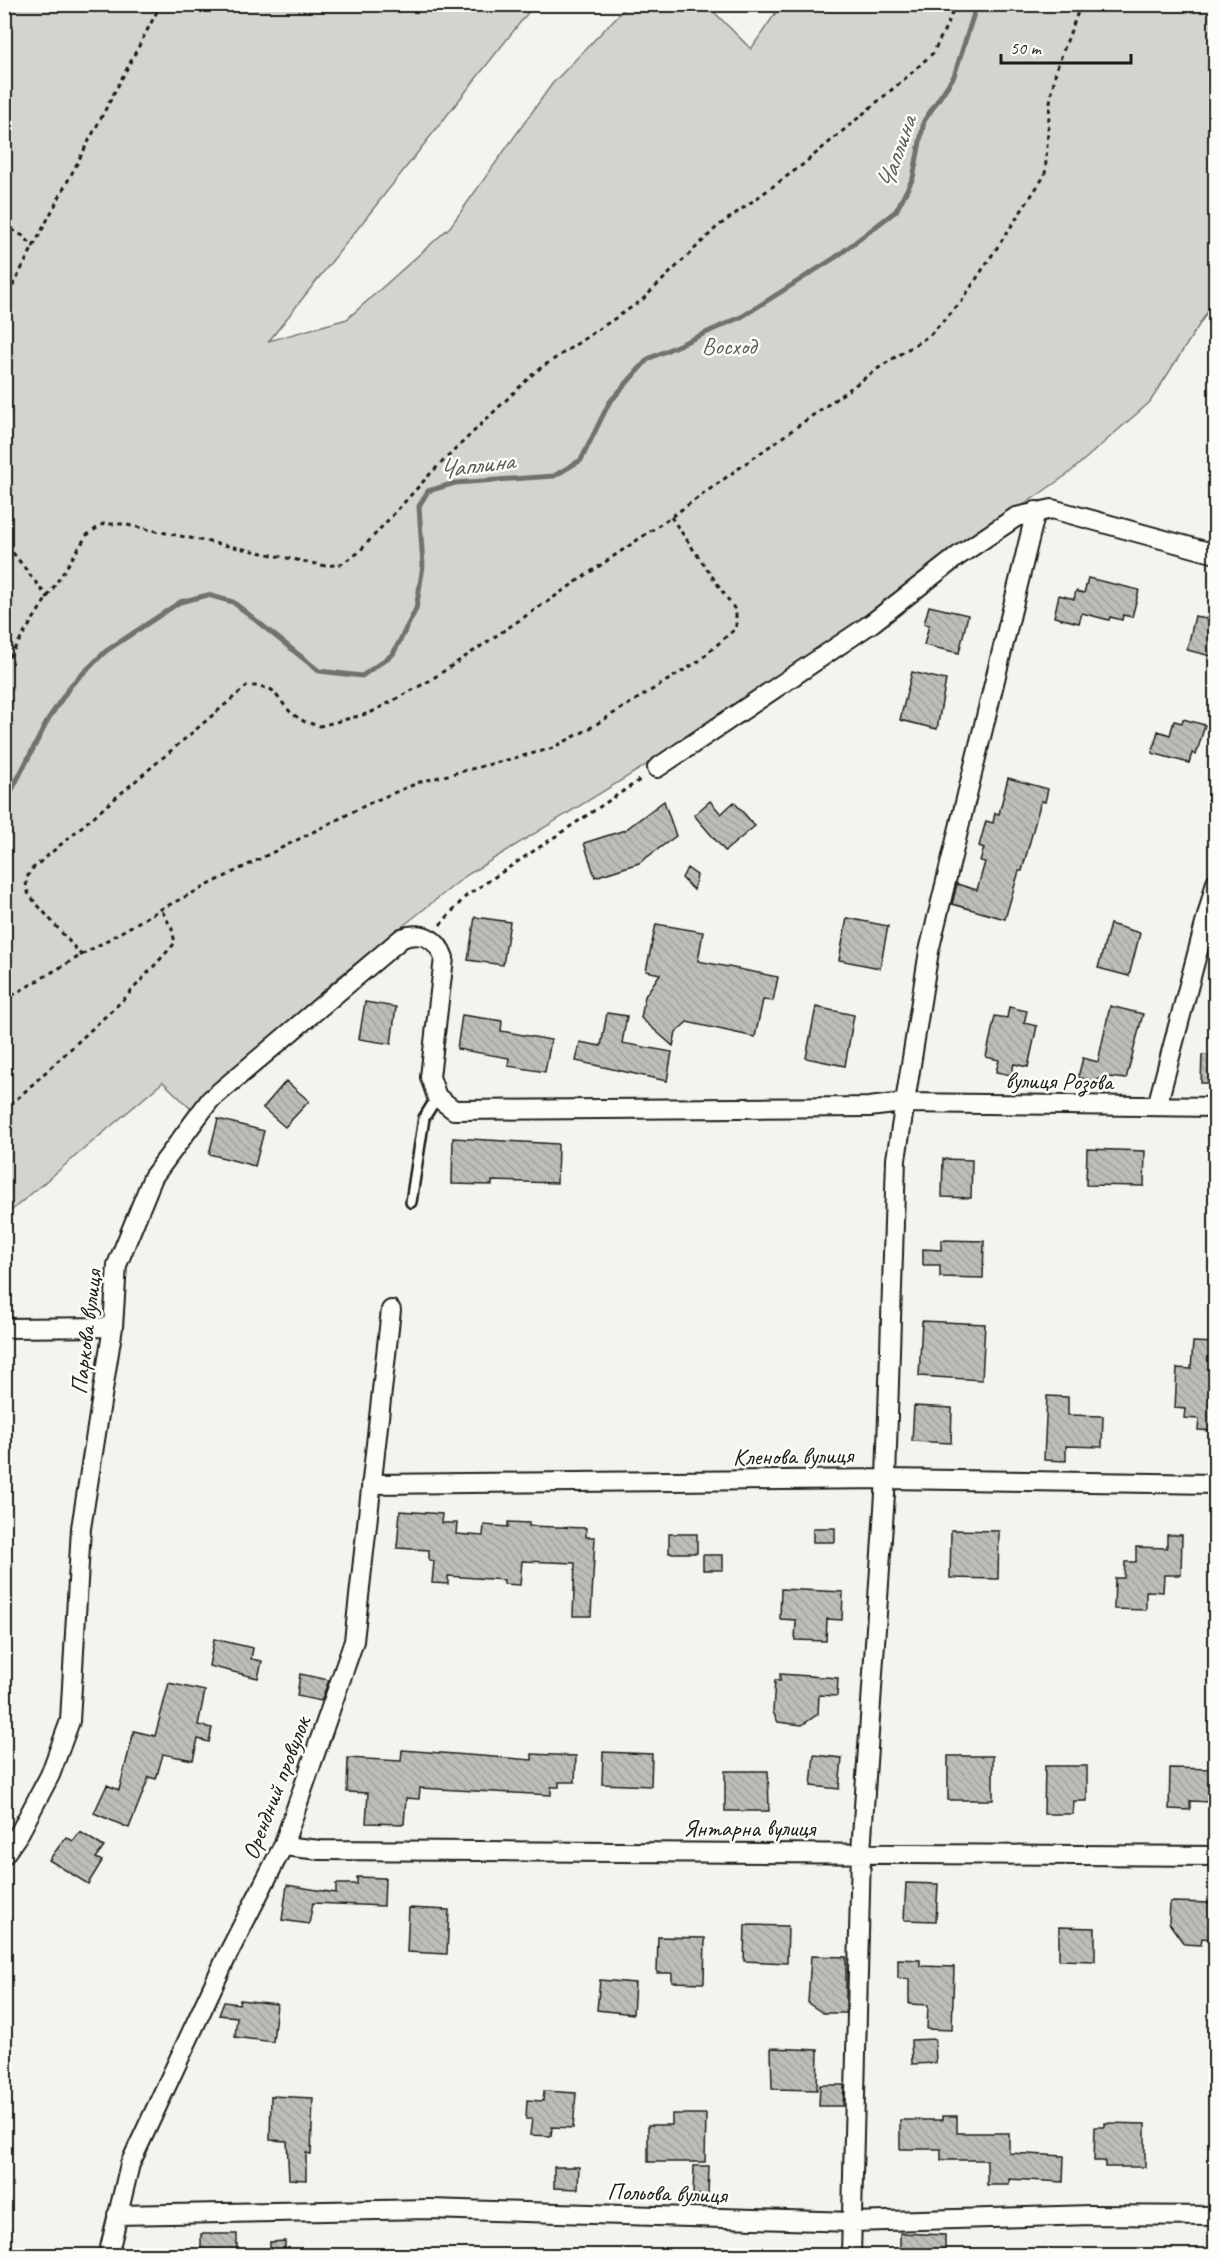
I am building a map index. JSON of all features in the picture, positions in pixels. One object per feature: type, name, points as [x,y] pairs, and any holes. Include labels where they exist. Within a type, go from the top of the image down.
[{"type":"street","points":[[657,768],[872,623],[958,556],[1016,517],[1052,509],[1215,554]]},
{"type":"street","points":[[851,2256],[861,1852],[886,1479],[896,1159],[903,1103],[932,939],[1036,511]]},
{"type":"street","points":[[1157,1106],[1215,882]]},
{"type":"street","name":"Паркова вулиця","points":[[4,1855],[20,1832],[50,1775],[70,1721],[81,1528],[113,1327],[117,1265],[153,1177],[210,1100],[402,938],[420,934],[428,937]]},
{"type":"street","points":[[428,937],[436,942],[444,958],[430,1077],[437,1097]]},
{"type":"street","name":"вулиця Розова","points":[[437,1097],[444,1105],[464,1111],[869,1107],[903,1103],[1215,1107]]},
{"type":"street","name":"Орендний провулок","points":[[108,2256],[130,2164],[228,1954],[283,1846],[354,1641],[391,1310]]},
{"type":"street","points":[[4,1328],[113,1327]]},
{"type":"street","name":"Кленова вулиця","points":[[371,1484],[886,1479],[1215,1484]]},
{"type":"street","name":"Янтарна вулиця","points":[[283,1846],[320,1850],[1215,1856]]},
{"type":"street","name":"Польова вулиця","points":[[117,2215],[430,2209],[852,2222],[1091,2215],[1215,2216]]},
{"type":"lane","points":[[411,1202],[424,1118],[437,1097]]},
{"type":"path","points":[[4,302],[161,4]]},
{"type":"path","points":[[4,665],[87,535],[103,524],[113,522],[326,566],[351,560],[431,473],[536,371],[641,301],[717,227],[801,166],[933,53],[955,4]]},
{"type":"path","points":[[82,956],[28,895],[25,885],[27,877],[32,869],[247,686],[260,686],[272,690],[291,713],[305,722],[320,726],[370,713],[429,681],[671,517],[883,365],[930,335],[962,302],[1045,175],[1050,102],[1056,70],[1081,4]]},
{"type":"path","points":[[4,225],[23,236],[34,248]]},
{"type":"path","points":[[4,1000],[161,909],[372,802],[460,770],[550,749],[585,731],[699,661],[736,628],[736,611],[671,517]]},
{"type":"path","points":[[4,537],[10,549],[48,598]]},
{"type":"path","points":[[428,937],[466,896],[657,768]]},
{"type":"path","points":[[4,1111],[124,999],[175,943],[172,929],[161,909]]},
{"type":"green space","name":"Восход","points":[[5,5],[534,5],[269,341],[347,319],[450,227],[552,84],[628,5],[707,5],[751,49],[781,5],[1215,5],[1215,300],[1150,402],[1068,474],[682,743],[467,875],[336,979],[193,1111],[163,1082],[5,1216]]},
{"type":"building","points":[[1088,578],[1139,590],[1132,617],[1123,615],[1122,620],[1110,617],[1109,620],[1082,613],[1079,623],[1054,617],[1059,595],[1074,599],[1076,591],[1084,593]]},
{"type":"building","points":[[929,606],[968,615],[959,653],[924,645],[929,625],[924,624]]},
{"type":"building","points":[[1195,616],[1215,621],[1215,657],[1187,650]]},
{"type":"building","points":[[912,672],[946,680],[937,729],[900,720]]},
{"type":"building","points":[[1183,719],[1205,725],[1196,755],[1192,753],[1189,763],[1152,753],[1158,731],[1170,735],[1174,721],[1182,723]]},
{"type":"building","points":[[1008,778],[1048,789],[1045,802],[1041,801],[1022,871],[1019,871],[1005,919],[952,904],[957,884],[977,890],[985,862],[980,861],[984,848],[979,846],[986,821],[993,823],[995,813],[999,814]]},
{"type":"building","points":[[664,801],[676,836],[639,863],[595,877],[584,843],[625,830]]},
{"type":"building","points":[[710,801],[721,814],[734,802],[755,826],[725,851],[694,815]]},
{"type":"building","points":[[687,868],[697,875],[694,890],[682,878]]},
{"type":"building","points":[[475,917],[510,922],[503,965],[468,960]]},
{"type":"building","points":[[847,918],[888,926],[880,968],[839,960]]},
{"type":"building","points":[[656,924],[703,932],[698,961],[778,977],[773,1001],[763,1000],[755,1037],[687,1022],[676,1032],[673,1046],[641,1018],[645,996],[660,974],[646,971]]},
{"type":"building","points":[[1110,924],[1140,933],[1129,976],[1098,968]]},
{"type":"building","points":[[365,1002],[396,1007],[391,1044],[359,1039]]},
{"type":"building","points":[[1110,1006],[1143,1014],[1126,1079],[1108,1077],[1092,1081],[1078,1077],[1083,1058],[1098,1062]]},
{"type":"building","points":[[816,1007],[854,1015],[845,1066],[806,1058]]},
{"type":"building","points":[[1009,1007],[1027,1011],[1024,1023],[1037,1026],[1028,1067],[1014,1064],[1011,1075],[996,1072],[999,1060],[986,1057],[995,1016],[1007,1018]]},
{"type":"building","points":[[607,1013],[627,1016],[622,1043],[672,1052],[667,1081],[576,1061],[580,1042],[601,1046]]},
{"type":"building","points":[[462,1015],[502,1021],[501,1031],[551,1040],[545,1072],[508,1066],[509,1058],[457,1049]]},
{"type":"building","points":[[1202,1055],[1215,1056],[1215,1083],[1201,1083]]},
{"type":"building","points":[[286,1081],[309,1101],[285,1127],[263,1108]]},
{"type":"building","points":[[218,1119],[264,1131],[255,1166],[209,1154]]},
{"type":"building","points":[[453,1138],[558,1144],[557,1183],[492,1181],[492,1185],[452,1184]]},
{"type":"building","points":[[1087,1149],[1145,1151],[1144,1186],[1086,1185]]},
{"type":"building","points":[[943,1159],[972,1160],[971,1198],[942,1197]]},
{"type":"building","points":[[941,1240],[984,1241],[983,1278],[940,1277],[940,1265],[923,1265],[923,1249],[941,1250]]},
{"type":"building","points":[[922,1321],[985,1324],[982,1380],[919,1376]]},
{"type":"building","points":[[1193,1342],[1215,1343],[1215,1431],[1198,1430],[1199,1419],[1184,1418],[1185,1409],[1175,1408],[1177,1368],[1191,1369]]},
{"type":"building","points":[[1047,1396],[1068,1397],[1068,1415],[1103,1416],[1102,1447],[1066,1446],[1066,1461],[1044,1460]]},
{"type":"building","points":[[914,1406],[952,1408],[951,1443],[912,1441]]},
{"type":"building","points":[[400,1511],[442,1514],[441,1523],[457,1523],[456,1534],[483,1536],[484,1525],[508,1527],[508,1522],[529,1523],[529,1526],[586,1528],[586,1537],[595,1537],[591,1616],[573,1616],[575,1563],[522,1561],[520,1585],[504,1584],[504,1580],[448,1576],[448,1584],[432,1583],[434,1561],[429,1560],[429,1550],[397,1548]]},
{"type":"building","points":[[813,1528],[835,1528],[835,1542],[813,1542]]},
{"type":"building","points":[[951,1530],[999,1531],[998,1579],[950,1578]]},
{"type":"building","points":[[669,1534],[697,1534],[697,1553],[669,1553]]},
{"type":"building","points":[[1167,1535],[1182,1535],[1181,1575],[1164,1575],[1163,1592],[1146,1591],[1146,1610],[1114,1609],[1115,1578],[1124,1578],[1125,1562],[1136,1562],[1136,1547],[1167,1548]]},
{"type":"building","points":[[703,1555],[723,1555],[723,1570],[703,1570]]},
{"type":"building","points":[[781,1589],[843,1592],[842,1620],[827,1619],[826,1641],[795,1640],[796,1620],[780,1619]]},
{"type":"building","points":[[214,1639],[253,1648],[251,1659],[262,1661],[258,1678],[209,1666]]},
{"type":"building","points":[[300,1674],[329,1680],[321,1701],[297,1696]]},
{"type":"building","points":[[780,1674],[838,1678],[837,1696],[819,1695],[818,1714],[802,1725],[778,1722],[773,1712],[775,1680],[780,1681]]},
{"type":"building","points":[[169,1683],[205,1691],[198,1725],[212,1728],[209,1742],[198,1739],[193,1760],[163,1754],[156,1779],[149,1777],[129,1828],[94,1813],[107,1785],[119,1790],[134,1731],[155,1736]]},
{"type":"building","points":[[402,1750],[532,1760],[532,1754],[576,1756],[575,1782],[559,1782],[559,1787],[551,1787],[551,1795],[420,1788],[419,1799],[406,1798],[404,1824],[366,1823],[368,1793],[347,1792],[348,1758],[401,1761]]},
{"type":"building","points":[[603,1752],[652,1754],[651,1786],[602,1784]]},
{"type":"building","points":[[814,1755],[842,1758],[839,1789],[811,1786]]},
{"type":"building","points":[[948,1756],[993,1756],[993,1800],[948,1800]]},
{"type":"building","points":[[1045,1766],[1087,1766],[1087,1801],[1074,1801],[1073,1814],[1044,1814]]},
{"type":"building","points":[[1170,1768],[1212,1769],[1211,1802],[1190,1801],[1190,1810],[1169,1809]]},
{"type":"building","points":[[725,1771],[768,1771],[769,1811],[725,1811]]},
{"type":"building","points":[[80,1832],[104,1847],[96,1858],[102,1861],[88,1884],[49,1860],[66,1837],[73,1841]]},
{"type":"building","points":[[357,1877],[385,1878],[384,1906],[313,1903],[309,1924],[282,1920],[287,1885],[336,1893],[336,1884],[357,1884]]},
{"type":"building","points":[[906,1883],[938,1884],[936,1921],[904,1920]]},
{"type":"building","points":[[1170,1902],[1215,1903],[1215,1933],[1211,1939],[1202,1938],[1201,1945],[1184,1944],[1169,1923]]},
{"type":"building","points":[[409,1908],[449,1910],[447,1954],[407,1952]]},
{"type":"building","points":[[745,1925],[788,1926],[787,1963],[744,1961]]},
{"type":"building","points":[[1059,1927],[1095,1928],[1095,1961],[1059,1960]]},
{"type":"building","points":[[658,1937],[705,1938],[704,1983],[672,1982],[672,1973],[657,1973]]},
{"type":"building","points":[[811,1956],[846,1957],[846,2013],[823,2013],[808,2003]]},
{"type":"building","points":[[898,1959],[920,1960],[920,1966],[954,1967],[952,2030],[927,2029],[928,2005],[909,2004],[909,1979],[898,1978]]},
{"type":"building","points":[[600,1980],[635,1983],[633,2014],[597,2010]]},
{"type":"building","points":[[240,2000],[277,2004],[273,2042],[235,2037],[237,2017],[219,2015],[224,2002],[239,2004]]},
{"type":"building","points":[[935,2039],[936,2063],[912,2064],[911,2040]]},
{"type":"building","points":[[771,2048],[818,2050],[817,2090],[772,2089]]},
{"type":"building","points":[[820,2085],[844,2085],[843,2106],[819,2106]]},
{"type":"building","points":[[544,2091],[576,2093],[573,2128],[552,2127],[551,2136],[530,2135],[532,2119],[526,2119],[527,2100],[543,2101]]},
{"type":"building","points":[[271,2096],[313,2098],[311,2154],[306,2153],[306,2180],[289,2179],[287,2141],[270,2140]]},
{"type":"building","points":[[672,2114],[706,2114],[705,2162],[648,2162],[648,2125],[672,2125]]},
{"type":"building","points":[[942,2116],[957,2116],[957,2133],[1009,2133],[1009,2153],[1064,2156],[1063,2182],[1009,2179],[1009,2185],[987,2185],[987,2160],[941,2160],[941,2149],[900,2149],[900,2120],[942,2120]]},
{"type":"building","points":[[1105,2123],[1145,2124],[1145,2167],[1105,2167],[1105,2161],[1094,2161],[1095,2127],[1105,2127]]},
{"type":"building","points":[[694,2166],[709,2166],[708,2195],[693,2195]]},
{"type":"building","points":[[554,2167],[579,2167],[578,2189],[554,2188]]},
{"type":"building","points":[[900,2233],[945,2235],[945,2256],[900,2256]]},
{"type":"building","points":[[201,2234],[237,2234],[237,2256],[201,2256]]},
{"type":"building","points":[[285,2241],[285,2256],[270,2256],[270,2242]]},
{"type":"waterway","name":"Чаплина","points":[[4,805],[49,718],[71,685],[106,651],[180,602],[208,595],[233,602],[319,671],[362,676],[393,654],[416,609],[423,566],[419,506],[428,491],[455,483],[554,476],[581,460],[609,403],[648,359],[743,316],[836,257],[896,211],[913,178],[924,121],[954,76],[977,4]]}]
